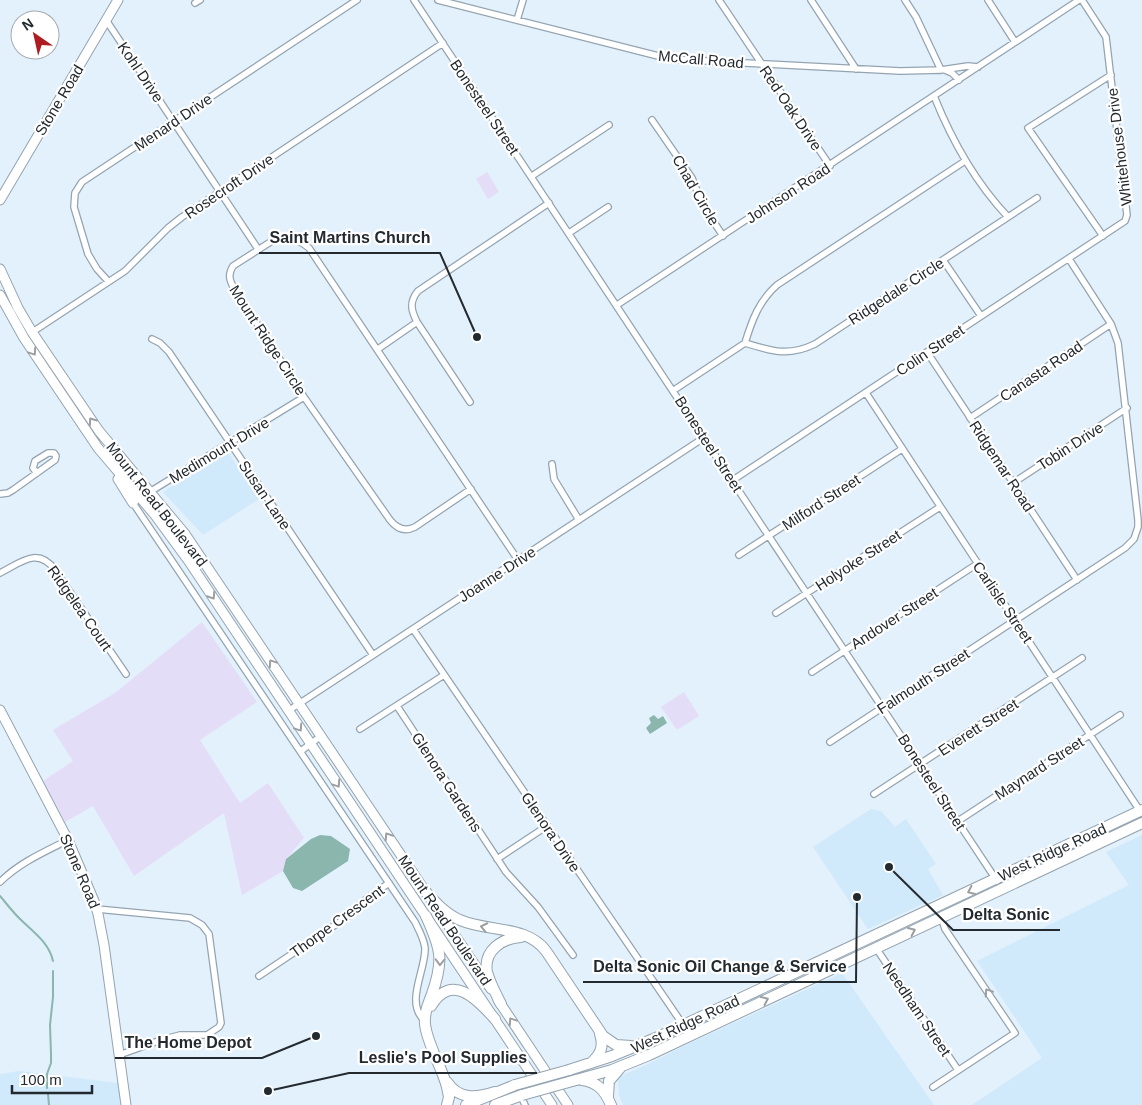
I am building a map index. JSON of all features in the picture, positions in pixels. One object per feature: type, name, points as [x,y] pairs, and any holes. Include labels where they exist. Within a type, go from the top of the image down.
[{"type":"highway","name":"West Ridge Road","points":[[466,1105],[494,1092],[588,1064],[640,1045],[1141,810]]},
{"type":"highway","name":"West Ridge Road","points":[[494,1105],[522,1099],[626,1064],[1142,823]]},
{"type":"highway","points":[[425,891],[440,907],[455,918],[470,924],[532,938],[544,948],[607,1040],[625,1047],[640,1045]]},
{"type":"highway","points":[[426,916],[438,945],[440,958],[438,976],[427,1008],[425,1021],[428,1035],[448,1090],[447,1105]]},
{"type":"highway","points":[[501,1004],[487,972],[490,955],[496,945],[504,940],[520,937],[532,938]]},
{"type":"highway","points":[[425,1021],[429,1008],[436,998],[444,993],[455,990],[464,991],[472,995],[495,1019]]},
{"type":"highway","points":[[588,1064],[597,1057],[602,1049],[599,1030]]},
{"type":"highway","points":[[610,1101],[607,1088],[610,1079],[626,1064]]},
{"type":"highway","points":[[444,1076],[452,1089],[465,1096],[480,1096],[494,1092]]},
{"type":"highway","points":[[576,1080],[594,1083],[603,1090],[610,1101]]},
{"type":"main road","name":"Stone Road","points":[[0,200],[118,0]]},
{"type":"main road","name":"Mount Read Boulevard","points":[[0,269],[28,335],[98,448],[137,500],[156,516],[188,560],[552,1105]]},
{"type":"main road","name":"Mount Read Boulevard","points":[[0,295],[99,431],[186,534],[568,1105]]},
{"type":"main road","name":"Stone Road","points":[[0,710],[68,840],[97,909],[104,945],[126,1105]]},
{"type":"street","name":"Menard Drive","points":[[108,281],[97,269],[88,254],[74,206],[74,193],[82,182],[357,0]]},
{"type":"street","name":"Bonesteel Street","points":[[414,0],[1003,889]]},
{"type":"street","name":"McCall Road","points":[[438,0],[670,59],[910,71],[941,70],[968,66],[978,67]]},
{"type":"street","points":[[517,20],[523,0]]},
{"type":"street","name":"Red Oak Drive","points":[[719,0],[830,166]]},
{"type":"street","points":[[811,0],[856,69]]},
{"type":"street","points":[[905,0],[916,17],[941,70],[952,73],[958,80],[1081,0]]},
{"type":"street","points":[[988,0],[1015,42]]},
{"type":"street","name":"Whitehouse Drive","points":[[1081,0],[1106,37],[1126,218]]},
{"type":"street","name":"Kohl Drive","points":[[106,20],[258,249]]},
{"type":"street","name":"Rosecroft Drive","points":[[28,335],[125,270],[168,228],[443,43]]},
{"type":"street","name":"Whitehouse Drive","points":[[1103,236],[1028,128],[1110,75]]},
{"type":"street","name":"Johnson Road","points":[[617,305],[958,80]]},
{"type":"street","points":[[934,96],[953,141],[965,161],[988,194],[1008,217]]},
{"type":"street","name":"Chad Circle","points":[[652,120],[692,178],[702,204],[723,236]]},
{"type":"street","points":[[532,176],[609,125]]},
{"type":"street","points":[[674,390],[745,343],[758,308],[763,299],[777,285],[965,161]]},
{"type":"street","name":"Ridgedale Circle","points":[[745,343],[782,352],[806,349],[1037,198]]},
{"type":"street","points":[[470,402],[412,313],[411,305],[413,298],[418,291],[549,203]]},
{"type":"street","points":[[569,233],[608,207]]},
{"type":"street","name":"Colin Street","points":[[733,480],[1069,259],[1121,224],[1126,218]]},
{"type":"street","name":"Mount Ridge Circle","points":[[471,489],[415,527],[405,530],[397,528],[304,396],[230,283],[229,274],[233,266],[275,239],[294,239],[309,248],[378,349],[471,489],[518,560]]},
{"type":"street","name":"Falmouth Street","points":[[830,742],[1125,548],[1130,544],[1136,533],[1138,520],[1127,408],[1118,343],[1111,324],[1069,259]]},
{"type":"street","points":[[943,260],[981,316]]},
{"type":"street","points":[[378,349],[417,322]]},
{"type":"street","name":"Canasta Road","points":[[970,418],[1111,324]]},
{"type":"street","name":"Susan Lane","points":[[152,339],[160,343],[169,352],[373,655]]},
{"type":"street","name":"Ridgemar Road","points":[[926,352],[1077,580]]},
{"type":"street","name":"Carlisle Street","points":[[866,393],[1141,810]]},
{"type":"street","name":"Medimount Drive","points":[[137,500],[304,396]]},
{"type":"street","name":"Tobin Drive","points":[[1013,483],[1127,408]]},
{"type":"street","name":"Joanne Drive","points":[[288,711],[705,437]]},
{"type":"street","name":"Milford Street","points":[[740,555],[902,449]]},
{"type":"street","points":[[552,464],[554,479],[579,520]]},
{"type":"street","points":[[0,494],[8,493],[37,473]]},
{"type":"street","name":"Mount Read Boulevard","points":[[137,500],[415,922],[424,943],[424,961],[416,1000],[419,1013],[425,1021]]},
{"type":"street","name":"Holyoke Street","points":[[776,613],[940,507]]},
{"type":"street","name":"Ridgelea Court","points":[[0,573],[30,558],[39,557],[47,560],[126,674]]},
{"type":"street","name":"Andover Street","points":[[812,672],[977,564]]},
{"type":"street","name":"Glenora Drive","points":[[414,629],[690,1035]]},
{"type":"street","name":"Everett Street","points":[[874,794],[1082,658]]},
{"type":"street","points":[[360,729],[444,675]]},
{"type":"street","name":"Glenora Gardens","points":[[396,706],[508,875],[540,910],[574,955]]},
{"type":"street","name":"Maynard Street","points":[[958,821],[1120,715]]},
{"type":"street","points":[[301,750],[321,736]]},
{"type":"street","points":[[497,859],[547,826]]},
{"type":"street","points":[[0,882],[17,868],[68,840]]},
{"type":"street","name":"Thorpe Crescent","points":[[259,976],[347,917],[365,900],[389,883]]},
{"type":"street","points":[[97,909],[190,918],[202,925],[210,934],[221,1023],[219,1027],[207,1034],[180,1035],[119,1055]]},
{"type":"street","points":[[933,1087],[1015,1033],[945,929],[941,917]]},
{"type":"street","name":"Needham Street","points":[[876,948],[958,1070]]},
{"type":"shaded area","points":[[487,172],[499,192],[488,199],[476,179]]},
{"type":"shaded area","points":[[228,452],[259,499],[203,535],[163,492]]},
{"type":"shaded area","points":[[202,622],[257,702],[200,740],[240,803],[268,783],[304,838],[286,859],[283,871],[242,895],[224,813],[134,876],[93,806],[65,822],[43,781],[73,761],[53,730],[115,693]]},
{"type":"shaded area","points":[[684,692],[699,716],[677,730],[661,707]]},
{"type":"shaded area","points":[[654,715],[658,719],[663,716],[667,723],[650,734],[646,728],[651,723],[649,718]]},
{"type":"shaded area","points":[[871,809],[881,811],[895,827],[906,819],[936,864],[928,869],[943,895],[868,929],[813,847]]},
{"type":"shaded area","points":[[320,835],[331,836],[350,849],[348,861],[302,891],[293,888],[283,871],[286,859],[311,839]]},
{"type":"shaded area","points":[[1142,835],[1142,1105],[972,1105],[1042,1058],[977,961],[1129,885],[1106,852]]},
{"type":"shaded area","points":[[842,973],[934,1105],[623,1105],[619,1095],[618,1077]]},
{"type":"shaded area","points":[[19,1071],[118,1083],[121,1105],[0,1105],[0,1074]]},
{"type":"waterway","points":[[0,896],[16,915],[44,942],[53,961]]},
{"type":"waterway","points":[[47,1088],[47,1074],[51,1063],[50,1025],[53,971]]},
{"type":"waterway","points":[[48,1094],[49,1105]]},
{"type":"place","name":"Saint Martins Church","points":[[477,337]]},
{"type":"place","name":"Delta Sonic","points":[[889,867]]},
{"type":"place","name":"Delta Sonic Oil Change & Service","points":[[857,897]]},
{"type":"place","name":"The Home Depot","points":[[316,1036]]},
{"type":"place","name":"Leslie's Pool Supplies","points":[[268,1091]]}]
